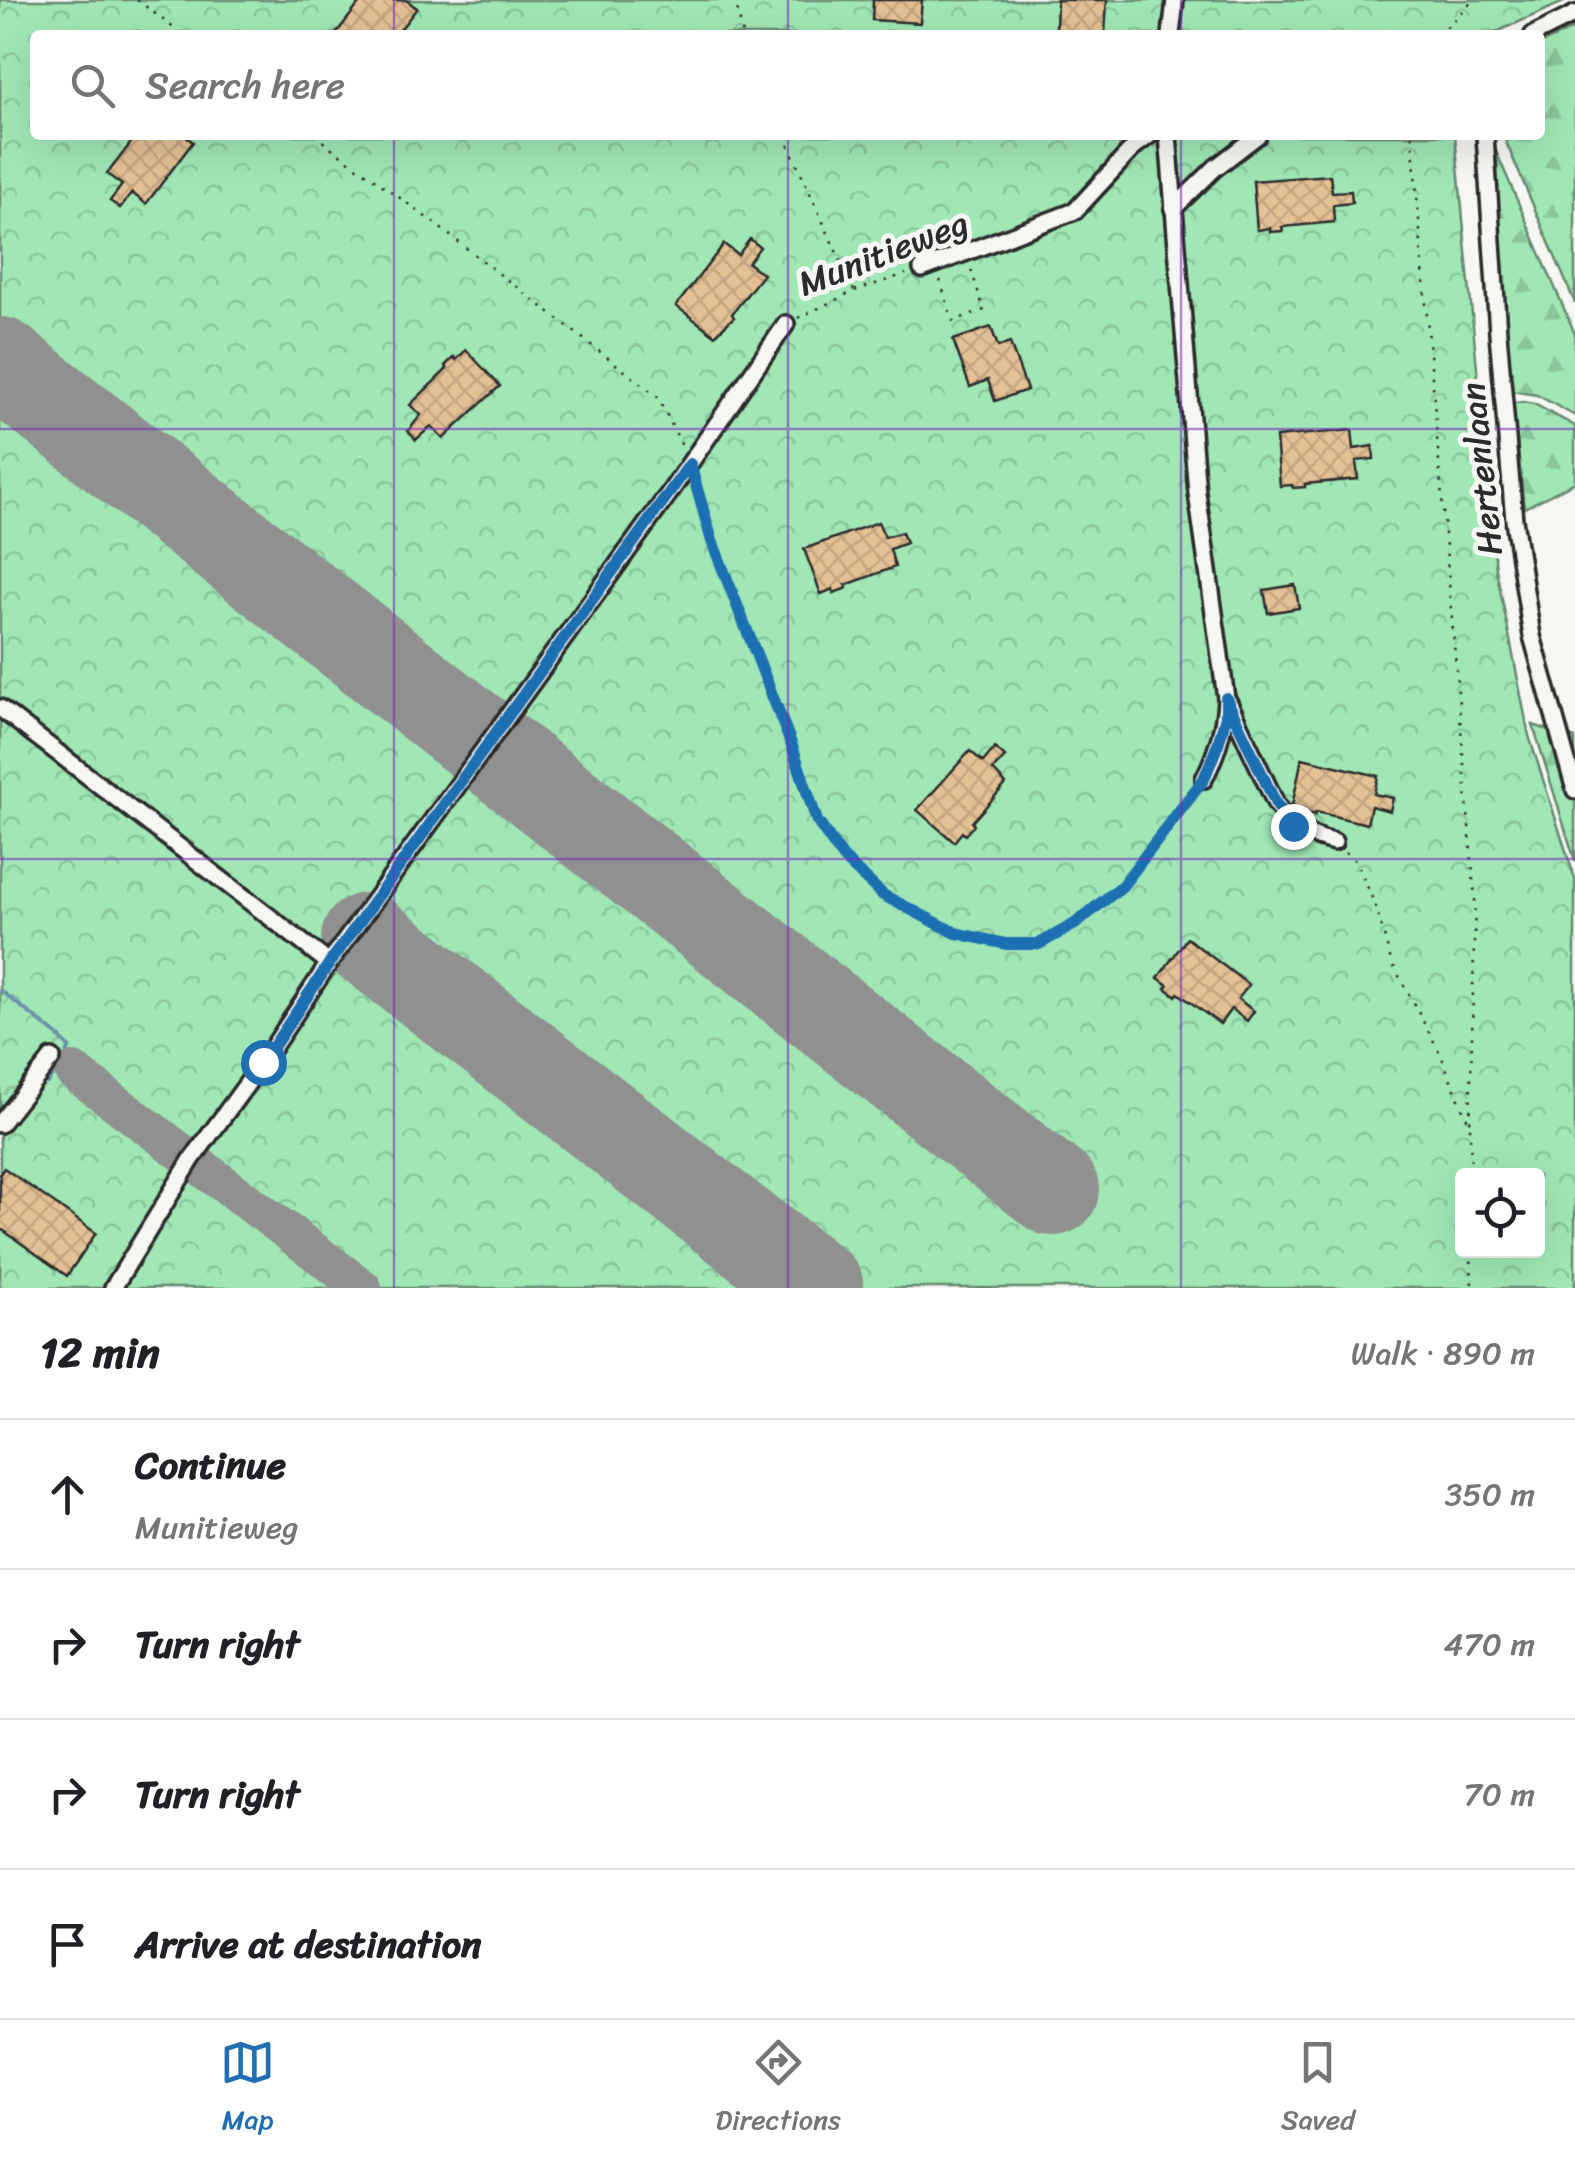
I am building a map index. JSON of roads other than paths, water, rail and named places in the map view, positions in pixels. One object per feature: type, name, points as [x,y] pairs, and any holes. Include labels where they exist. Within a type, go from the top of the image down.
[{"type":"street","points":[[1171,30],[1175,0]]},
{"type":"street","points":[[1543,30],[1575,14]]},
{"type":"street","name":"Munitieweg","points":[[928,267],[1075,211],[1143,140]]},
{"type":"street","points":[[1168,140],[1197,493],[1226,698],[1226,716],[1204,779]]},
{"type":"street","points":[[1174,209],[1215,168],[1251,140]]},
{"type":"street","name":"Hertenlaan","points":[[1485,140],[1514,520],[1532,636],[1575,790]]},
{"type":"street","name":"Munitieweg","points":[[113,1288],[192,1159],[786,324]]},
{"type":"street","points":[[1226,698],[1283,815],[1293,826],[1334,842]]},
{"type":"street","points":[[0,708],[329,964]]},
{"type":"street","points":[[0,1124],[52,1058]]},
{"type":"waterway","points":[[0,990],[69,1047],[47,1083]]}]
